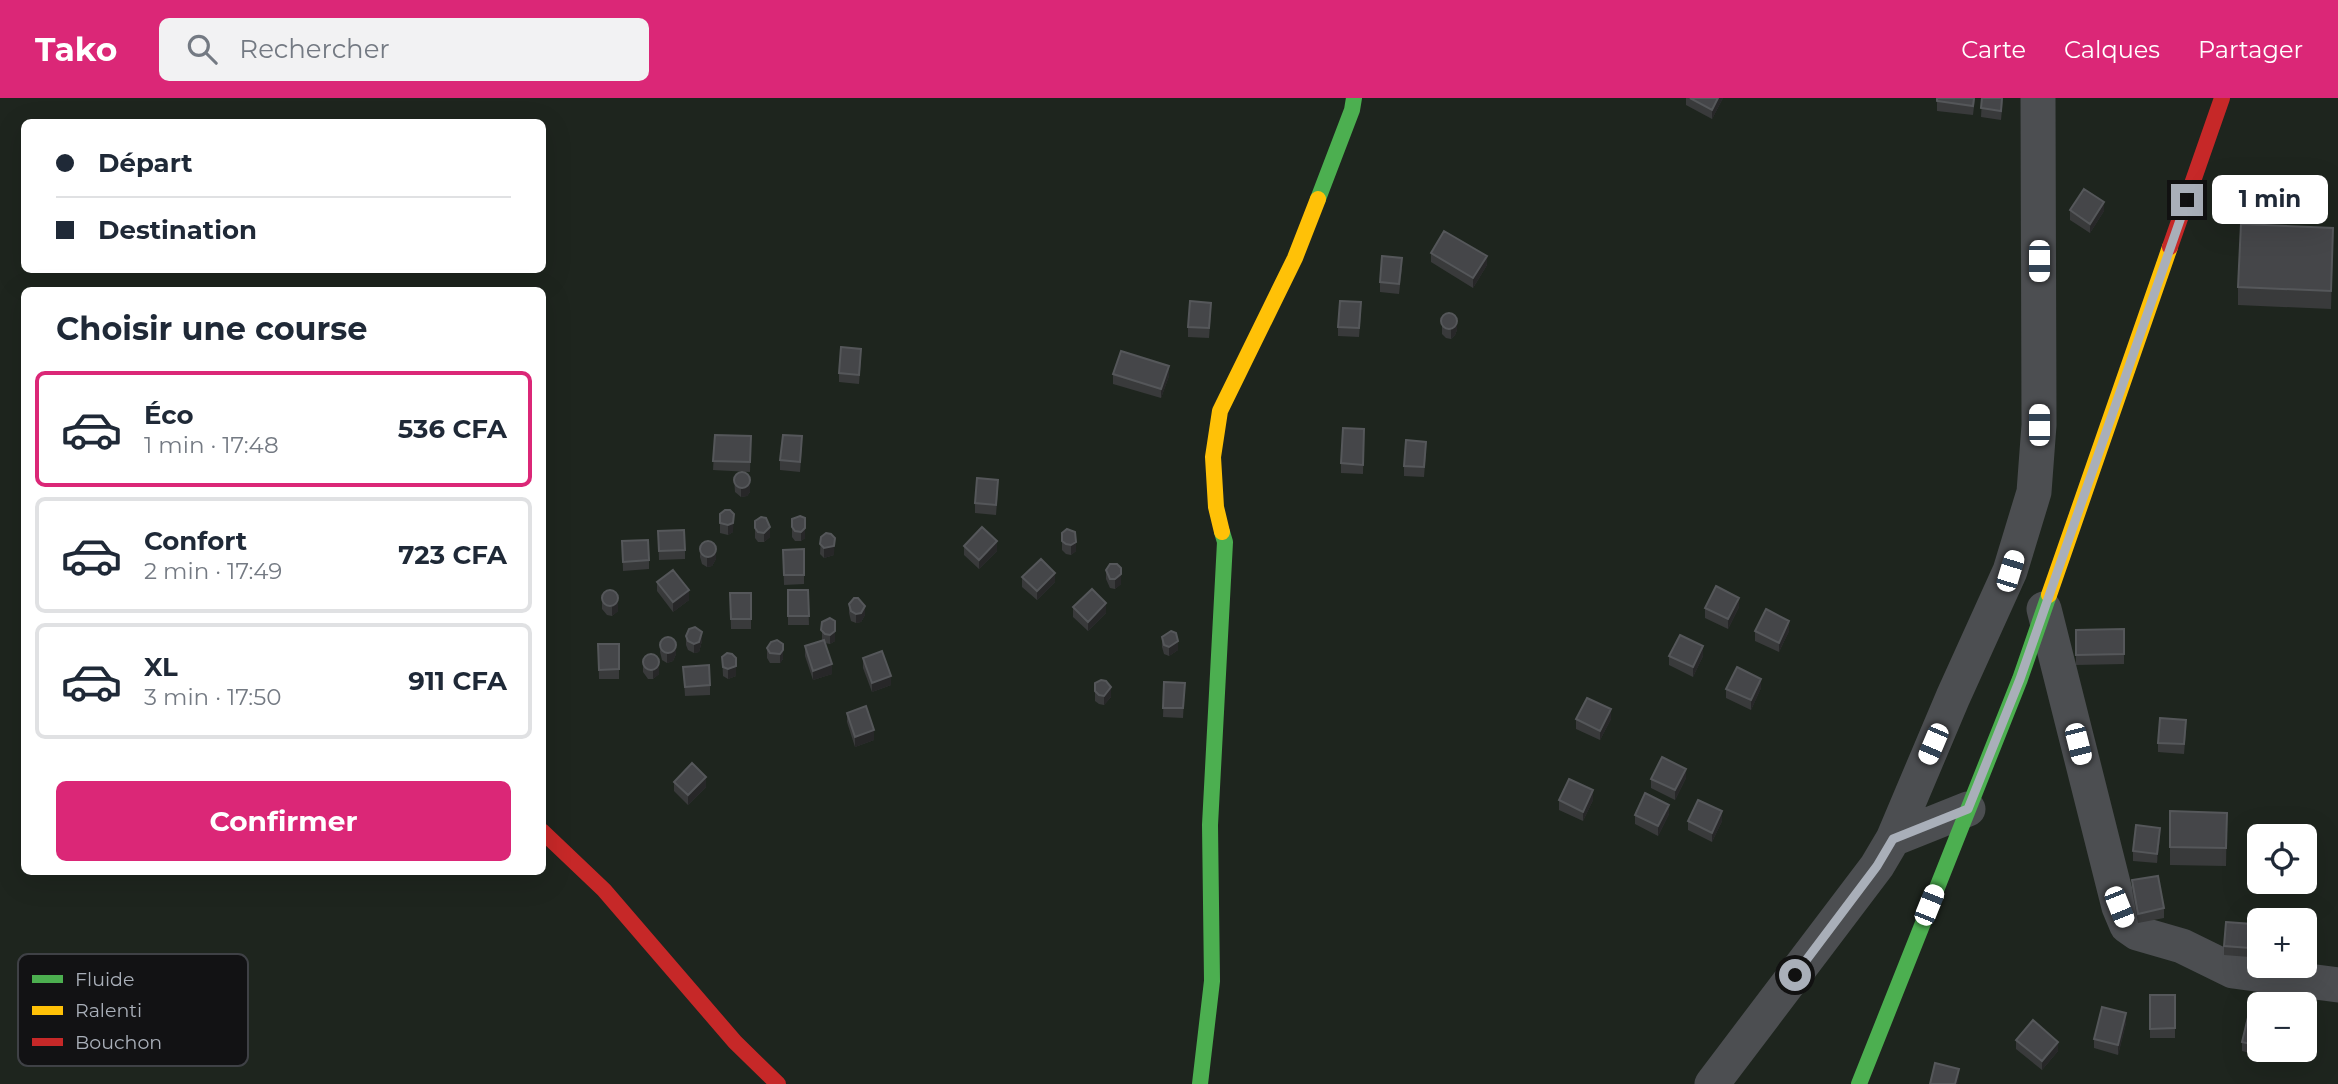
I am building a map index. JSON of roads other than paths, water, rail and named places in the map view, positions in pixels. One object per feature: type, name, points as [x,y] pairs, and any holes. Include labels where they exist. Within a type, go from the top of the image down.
[{"type":"street","points":[[1200,1084],[1212,981],[1210,825],[1225,542],[1216,507],[1213,457],[1220,411],[1295,258],[1352,110],[1354,98]]},
{"type":"street","points":[[1712,1084],[1877,866],[1893,839],[2010,571],[2034,492],[2039,425],[2038,98]]},
{"type":"street","points":[[1859,1084],[2020,679],[2222,98]]},
{"type":"street","points":[[2044,609],[2119,907],[2127,926],[2153,939],[2182,946],[2233,971],[2338,985]]},
{"type":"street","points":[[1893,839],[1968,809]]},
{"type":"street","points":[[546,835],[604,890],[735,1042],[778,1084]]}]
